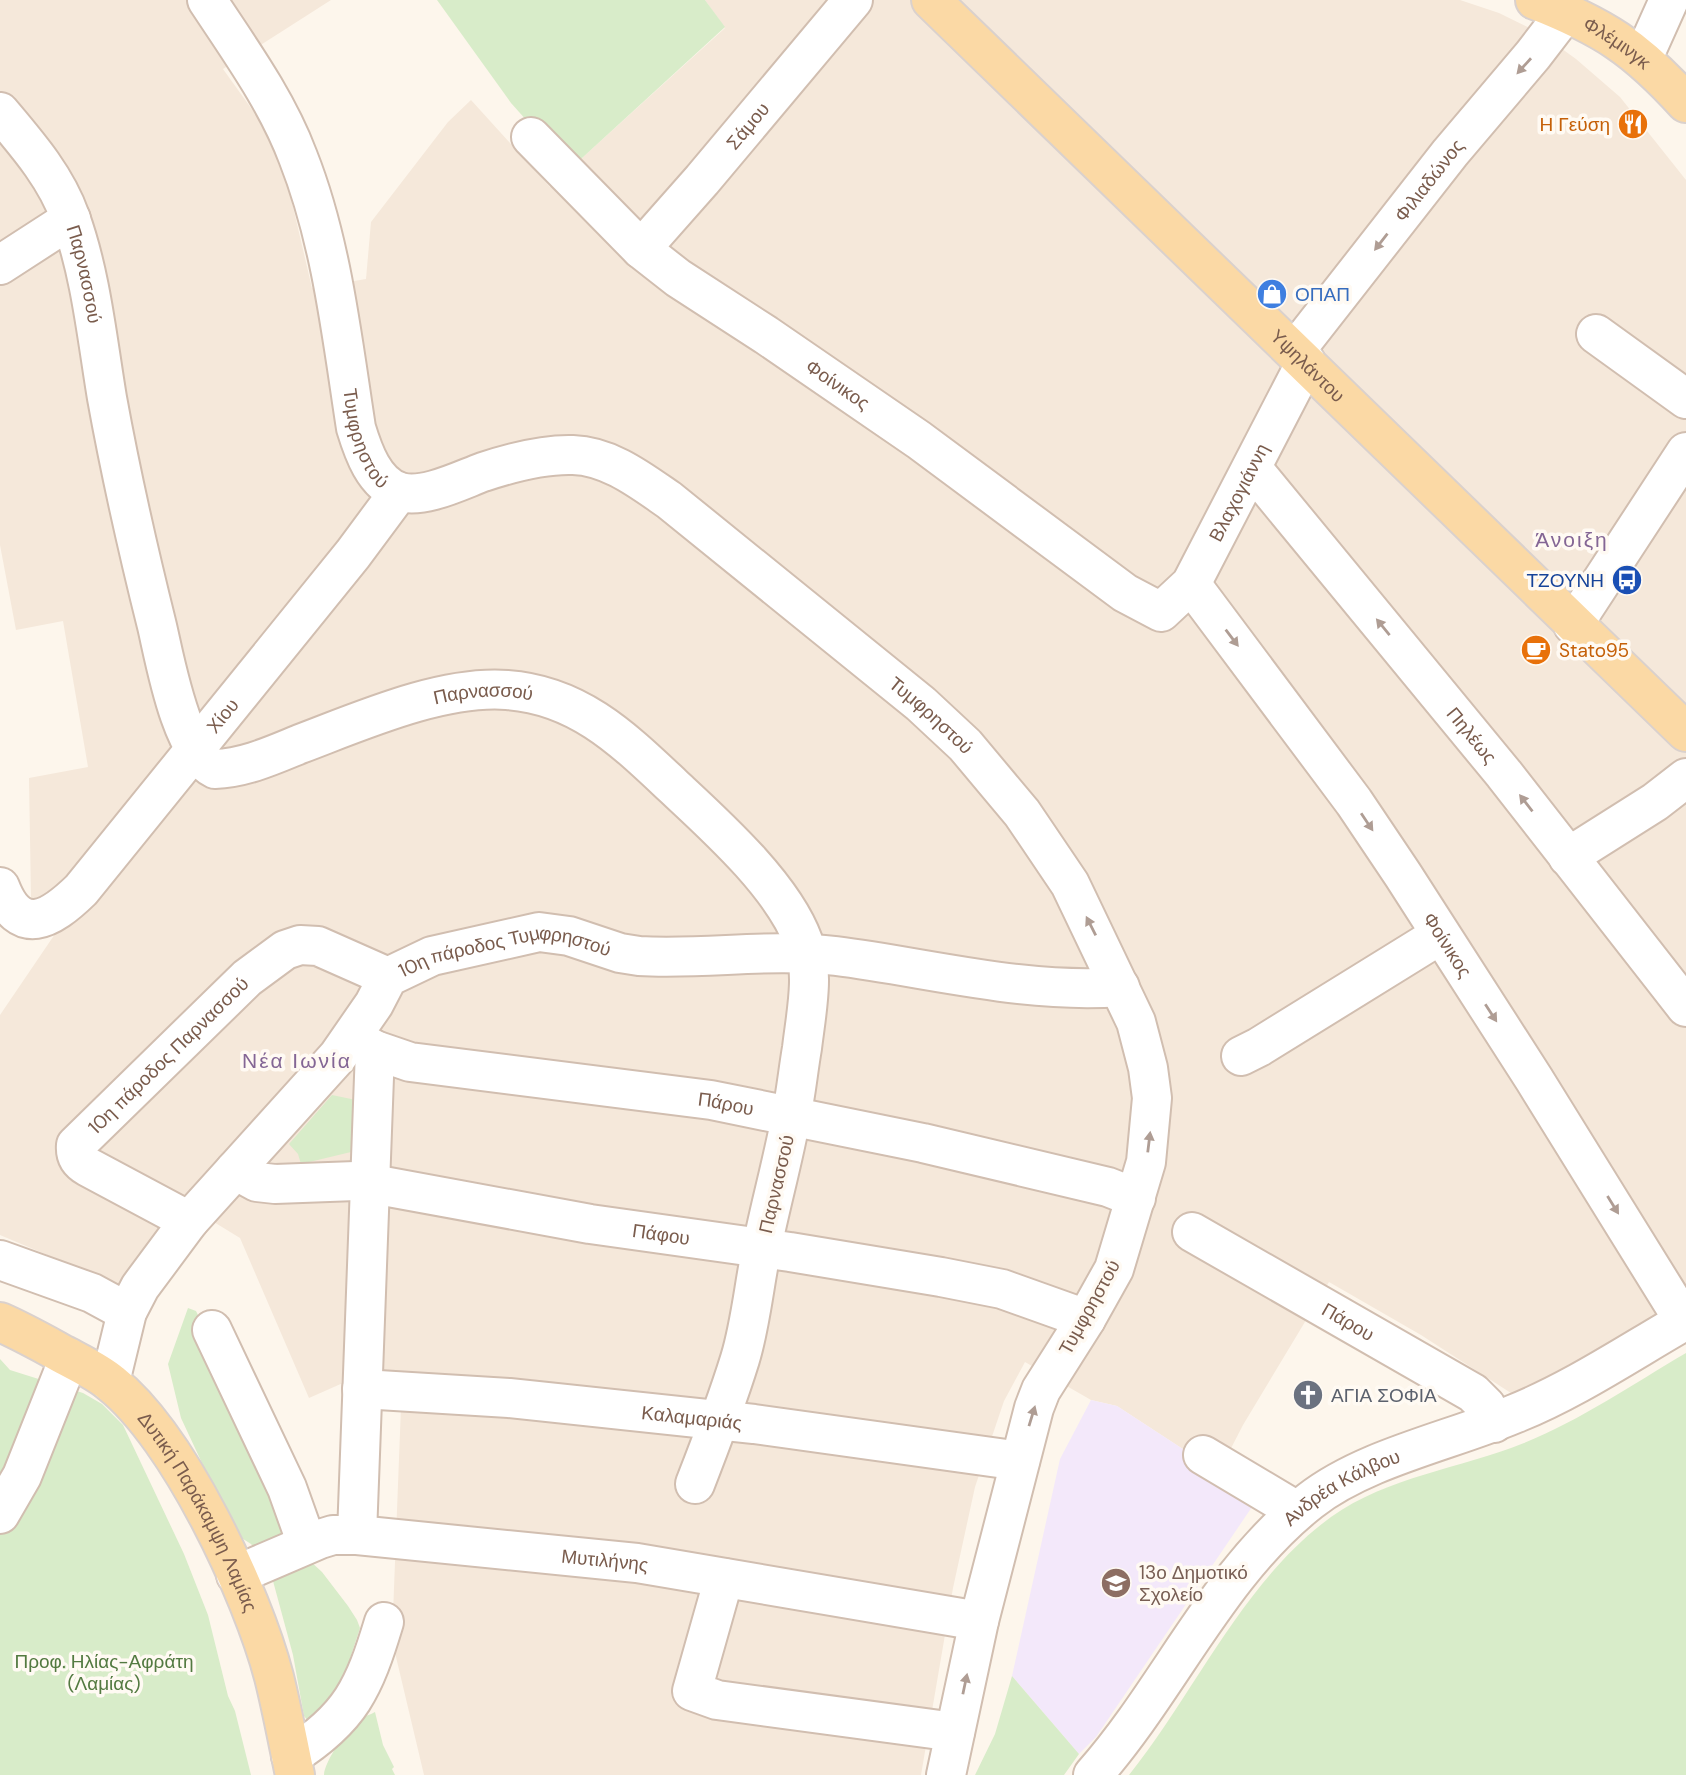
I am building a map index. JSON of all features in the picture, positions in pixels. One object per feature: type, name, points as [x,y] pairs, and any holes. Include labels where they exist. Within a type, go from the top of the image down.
[{"type":"main road","name":"Υψηλάντου","points":[[931,0],[1686,732]]},
{"type":"main road","name":"Φλέμινγκ","points":[[1550,6],[1599,28],[1643,58],[1686,103]]},
{"type":"main road","name":"Δυτική Παράκαμψη Λαμίας","points":[[0,1322],[110,1382],[128,1398],[176,1460],[236,1575],[274,1676],[293,1765]]},
{"type":"street","name":"Τυμφρηστού","points":[[208,0],[281,117],[298,156],[326,250],[356,428],[363,453],[372,468],[398,492],[410,493],[432,490],[499,468],[566,455],[597,459],[649,485],[911,696],[965,745],[1022,813],[1070,884],[1136,1022],[1152,1098],[1146,1162],[1114,1269],[1041,1390],[979,1621],[946,1775]]},
{"type":"street","name":"Σάμου","points":[[640,249],[702,180],[853,0]]},
{"type":"street","points":[[1643,58],[1669,0]]},
{"type":"street","name":"Φιλιαδώνος","points":[[1300,357],[1450,153],[1533,55],[1550,6]]},
{"type":"street","name":"Παρνασσού","points":[[0,112],[50,178],[63,198],[71,219],[90,295],[136,542],[177,704],[195,748],[208,766],[215,769],[229,768],[254,762],[380,714],[448,696],[499,689],[524,691],[561,701],[583,711],[604,726],[698,810],[750,864],[783,904],[797,927],[807,955],[808,992],[792,1116],[761,1248],[741,1356],[695,1484]]},
{"type":"street","name":"Φοίνικος","points":[[531,137],[640,249],[678,278],[919,440],[1125,593],[1161,612]]},
{"type":"street","points":[[0,265],[71,219]]},
{"type":"street","points":[[1596,334],[1686,399]]},
{"type":"street","name":"Βλαχογιάννη","points":[[1161,612],[1191,584],[1252,468],[1300,357]]},
{"type":"street","points":[[1573,625],[1686,452]]},
{"type":"street","name":"Πηλέως","points":[[1252,468],[1504,774],[1686,1006]]},
{"type":"street","name":"Χίου","points":[[0,887],[11,909],[24,919],[32,920],[52,915],[81,890],[353,554],[398,492]]},
{"type":"street","name":"Φοίνικος","points":[[1191,584],[1354,802],[1534,1079],[1685,1320]]},
{"type":"street","points":[[1568,857],[1655,802],[1686,778]]},
{"type":"street","name":"10η πάροδος Τυμφρηστού","points":[[110,1382],[127,1312],[140,1287],[189,1221],[320,1078],[364,1044],[388,976],[432,956],[540,932],[569,936],[620,953],[639,956],[834,956],[1000,983],[1089,989],[1120,987]]},
{"type":"street","points":[[1241,1056],[1440,935]]},
{"type":"street","name":"10η πάροδος Παρνασσού","points":[[189,1221],[79,1162],[75,1152],[76,1145],[247,978],[285,950],[300,946],[318,946],[388,976]]},
{"type":"street","points":[[357,1535],[372,1184],[364,1044]]},
{"type":"street","name":"Πάρου","points":[[364,1044],[410,1062],[711,1100],[792,1116],[923,1143],[1108,1187],[1136,1198]]},
{"type":"street","name":"Πάφου","points":[[234,1170],[257,1182],[275,1184],[356,1181],[590,1224],[761,1248],[1002,1289],[1086,1319]]},
{"type":"street","name":"Πάρου","points":[[1192,1233],[1473,1394],[1486,1406],[1494,1423]]},
{"type":"street","points":[[0,1260],[92,1293],[127,1312]]},
{"type":"street","name":"Ανδρέα Κάλβου","points":[[1094,1775],[1129,1733],[1179,1656],[1238,1574],[1297,1511],[1324,1491],[1355,1474],[1494,1423],[1554,1395],[1685,1320]]},
{"type":"street","points":[[212,1330],[287,1488],[307,1544]]},
{"type":"street","points":[[0,1514],[22,1476],[69,1358]]},
{"type":"street","name":"Καλαμαριάς","points":[[362,1389],[509,1398],[719,1421],[1020,1461]]},
{"type":"street","points":[[1203,1455],[1297,1511]]},
{"type":"street","name":"Μυτιλήνης","points":[[236,1575],[333,1535],[357,1535],[637,1563],[979,1621]]},
{"type":"street","points":[[724,1578],[692,1691],[717,1700],[955,1732]]},
{"type":"street","points":[[293,1765],[338,1719],[360,1690],[384,1622]]},
{"type":"shaded area","points":[[0,0],[331,0],[223,69],[261,122],[286,177],[312,288],[366,279],[371,222],[448,122],[471,100],[550,187],[725,28],[705,0],[1460,0],[1499,13],[1540,33],[1576,59],[1620,97],[1686,180],[1686,1298],[1514,1395],[1421,1335],[1329,1282],[1226,1458],[1189,1453],[1117,1406],[1091,1400],[1025,1362],[1004,1401],[975,1487],[953,1588],[921,1775],[424,1775],[392,1640],[402,1381],[352,1379],[309,1398],[240,1238],[186,1205],[128,1289],[0,1235],[0,1015],[57,931],[31,898],[29,778],[88,767],[63,621],[16,630],[0,545]]},
{"type":"shaded area","name":"13ο Δημοτικό Σχολείο","points":[[1091,1400],[1117,1406],[1189,1453],[1184,1463],[1254,1504],[1096,1737],[1079,1754],[1012,1676],[1060,1459]]},
{"type":"green space","points":[[437,0],[705,0],[725,27],[570,169],[511,103]]},
{"type":"green space","points":[[332,1095],[356,1100],[351,1152],[301,1164],[298,1154],[289,1144]]},
{"type":"green space","points":[[188,1308],[196,1311],[199,1317],[292,1534],[258,1553],[240,1537],[181,1418],[168,1364]]},
{"type":"green space","points":[[1686,1353],[1686,1775],[1129,1775],[1246,1605],[1300,1543],[1331,1517],[1353,1503],[1400,1482],[1499,1452],[1545,1434],[1586,1413]]},
{"type":"green space","name":"Προφ. Ηλίας-Αφράτη (Λαμίας)","points":[[0,1359],[10,1370],[83,1393],[102,1404],[123,1425],[184,1554],[208,1615],[251,1775],[0,1775]]},
{"type":"green space","points":[[310,1561],[348,1606],[360,1628],[343,1680],[312,1726],[304,1716],[293,1655],[273,1581]]},
{"type":"green space","points":[[1012,1676],[1079,1754],[1064,1775],[975,1775],[995,1734]]},
{"type":"green space","points":[[375,1712],[383,1745],[395,1775],[324,1775],[332,1754],[349,1729],[360,1719]]},
{"type":"place","name":"Η Γεύση","points":[[1633,124]]},
{"type":"place","name":"ΟΠΑΠ","points":[[1272,294]]},
{"type":"place","name":"ΤΖΟΥΝΗ","points":[[1627,580]]},
{"type":"place","name":"Stato95","points":[[1536,650]]},
{"type":"place","name":"ΑΓΙΑ ΣΟΦΙΑ","points":[[1308,1395]]},
{"type":"place","name":"13ο Δημοτικό Σχολείο","points":[[1116,1583]]},
{"type":"district","name":"Άνοιξη","points":[[1572,540]]},
{"type":"district","name":"Νέα Ιωνία","points":[[297,1061]]}]
